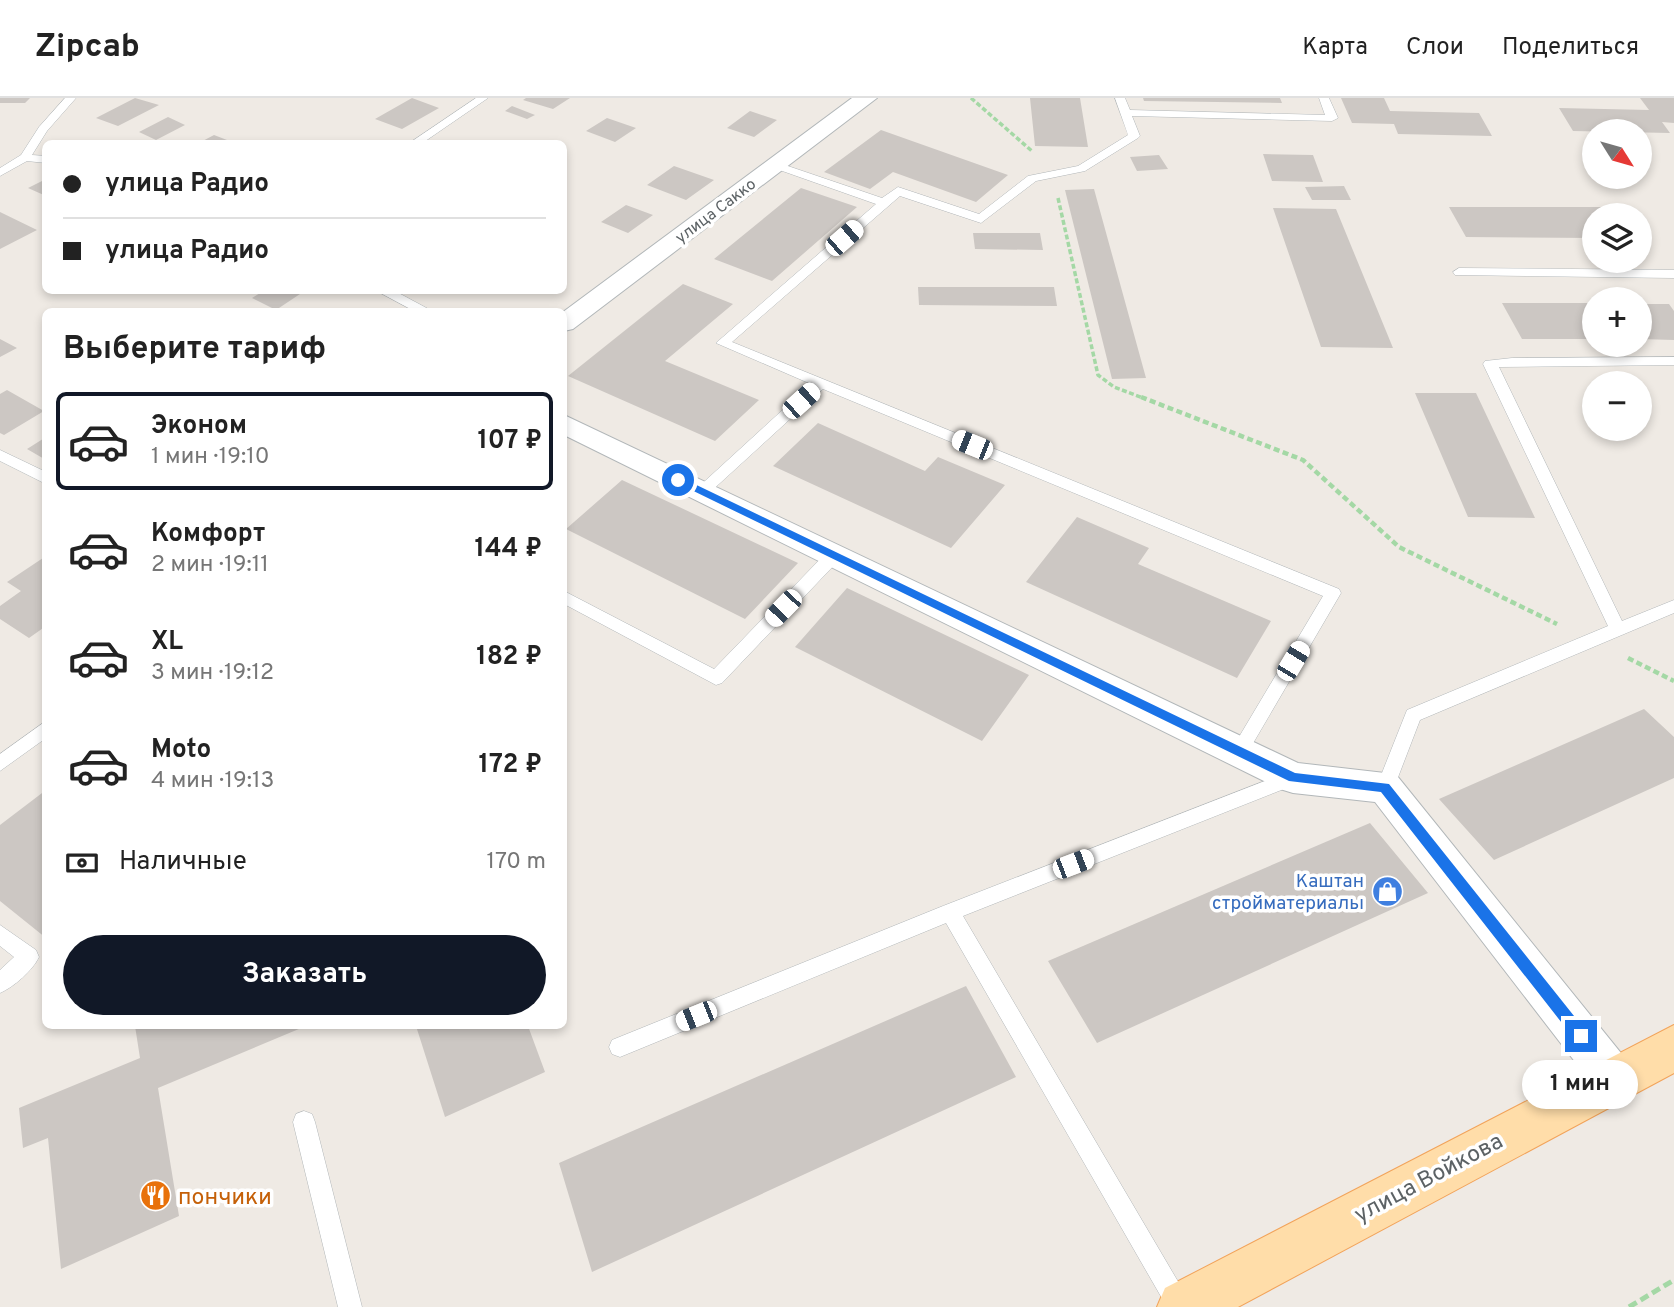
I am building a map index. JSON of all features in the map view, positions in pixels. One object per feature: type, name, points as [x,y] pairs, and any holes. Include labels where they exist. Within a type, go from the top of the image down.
[{"type":"main road","name":"улица Войкова","points":[[1182,1307],[1674,1048]]},
{"type":"street","name":"улица Сакко","points":[[567,321],[866,98]]},
{"type":"street","points":[[567,425],[1293,778],[1385,788],[1614,1078]]},
{"type":"lane","points":[[0,173],[25,157],[43,129],[71,98]]},
{"type":"lane","points":[[419,140],[483,98]]},
{"type":"lane","points":[[1120,98],[1134,136],[1081,169],[1032,178],[981,219],[898,191],[723,344],[1333,593],[1239,751]]},
{"type":"lane","points":[[1125,113],[1332,118],[1324,98]]},
{"type":"lane","points":[[25,157],[42,159]]},
{"type":"lane","points":[[775,165],[884,203]]},
{"type":"lane","points":[[1459,272],[1674,274]]},
{"type":"lane","points":[[390,294],[419,308]]},
{"type":"lane","points":[[1618,629],[1490,364],[1674,361]]},
{"type":"lane","points":[[702,491],[821,383]]},
{"type":"lane","points":[[0,455],[42,477]]},
{"type":"lane","points":[[567,599],[716,678],[834,555]]},
{"type":"lane","points":[[1385,788],[1413,715],[1674,606]]},
{"type":"lane","points":[[0,764],[42,731]]},
{"type":"lane","points":[[620,1047],[950,912],[1293,778]]},
{"type":"lane","points":[[950,912],[1182,1307]]},
{"type":"lane","points":[[0,934],[29,957],[0,983]]},
{"type":"lane","points":[[304,1122],[350,1307]]},
{"type":"path","points":[[971,98],[1019,137],[1053,174],[1098,375],[1114,387],[1303,460],[1399,547],[1674,681]]},
{"type":"path","points":[[1629,1307],[1674,1280]]},
{"type":"building","points":[[0,98],[30,98],[25,103],[0,103]]},
{"type":"building","points":[[135,98],[159,105],[118,126],[96,118]]},
{"type":"building","points":[[412,98],[439,108],[402,129],[375,119]]},
{"type":"building","points":[[570,98],[553,109],[523,100]]},
{"type":"building","points":[[1030,98],[1080,98],[1088,147],[1035,146]]},
{"type":"building","points":[[1143,98],[1280,98],[1282,103],[1144,101]]},
{"type":"building","points":[[1341,98],[1384,98],[1390,111],[1479,113],[1492,136],[1398,134],[1394,124],[1352,123]]},
{"type":"building","points":[[1640,98],[1674,98],[1674,123],[1662,122],[1670,133],[1652,133],[1652,119],[1582,119],[1582,131],[1573,131],[1559,108],[1649,110]]},
{"type":"building","points":[[512,106],[535,115],[527,119],[505,111]]},
{"type":"building","points":[[750,111],[777,120],[754,137],[727,128]]},
{"type":"building","points":[[168,117],[185,125],[156,140],[139,132]]},
{"type":"building","points":[[607,118],[636,128],[615,142],[586,131]]},
{"type":"building","points":[[881,130],[1008,175],[976,202],[893,172],[870,189],[824,172]]},
{"type":"building","points":[[214,135],[227,140],[205,140]]},
{"type":"building","points":[[1263,154],[1313,155],[1323,182],[1272,181]]},
{"type":"building","points":[[1159,155],[1168,169],[1137,171],[1130,157]]},
{"type":"building","points":[[674,166],[714,180],[686,200],[647,185]]},
{"type":"building","points":[[42,181],[42,194],[28,188]]},
{"type":"building","points":[[1344,186],[1351,200],[1312,200],[1305,187]]},
{"type":"building","points":[[801,188],[857,207],[772,281],[714,259]]},
{"type":"building","points":[[1094,189],[1146,378],[1112,379],[1065,190]]},
{"type":"building","points":[[626,205],[653,215],[628,233],[601,222]]},
{"type":"building","points":[[1449,207],[1582,207],[1582,238],[1466,237]]},
{"type":"building","points":[[1273,208],[1336,209],[1393,348],[1321,347]]},
{"type":"building","points":[[0,212],[37,230],[0,249]]},
{"type":"building","points":[[973,233],[1040,233],[1043,250],[975,249]]},
{"type":"building","points":[[683,284],[733,304],[665,361],[759,400],[715,441],[568,376]]},
{"type":"building","points":[[918,287],[1054,287],[1057,306],[919,305]]},
{"type":"building","points":[[258,294],[300,294],[279,308],[272,308],[252,298]]},
{"type":"building","points":[[1502,303],[1582,303],[1582,339],[1522,339]]},
{"type":"building","points":[[1652,304],[1669,304],[1674,311],[1674,340],[1652,339]]},
{"type":"building","points":[[0,339],[17,348],[0,357]]},
{"type":"building","points":[[7,390],[42,412],[4,435],[0,433],[0,394]]},
{"type":"building","points":[[1415,393],[1476,393],[1535,518],[1468,517]]},
{"type":"building","points":[[818,423],[925,471],[938,457],[1005,485],[951,548],[773,466]]},
{"type":"building","points":[[42,440],[42,458],[27,449]]},
{"type":"building","points":[[622,480],[798,563],[745,619],[567,528]]},
{"type":"building","points":[[1077,517],[1149,548],[1138,564],[1271,621],[1237,678],[1026,582]]},
{"type":"building","points":[[42,559],[42,629],[29,638],[0,619],[0,606],[21,591],[7,582]]},
{"type":"building","points":[[847,588],[1029,675],[982,741],[795,647]]},
{"type":"building","points":[[1644,709],[1674,737],[1674,778],[1494,860],[1439,799]]},
{"type":"building","points":[[42,793],[42,935],[0,901],[0,825]]},
{"type":"building","points":[[1370,823],[1428,893],[1097,1043],[1048,961]]},
{"type":"building","points":[[966,986],[1016,1077],[592,1272],[559,1163]]},
{"type":"building","points":[[135,1029],[299,1029],[158,1088],[179,1216],[61,1269],[48,1138],[23,1148],[19,1108],[140,1058]]},
{"type":"building","points":[[417,1029],[529,1029],[545,1072],[445,1117]]},
{"type":"place","name":"Каштан стройматериалы","points":[[1387,891]]},
{"type":"place","name":"пончики","points":[[155,1196]]},
{"type":"route","points":[[678,480],[1293,778],[1385,788],[1581,1036]]}]
